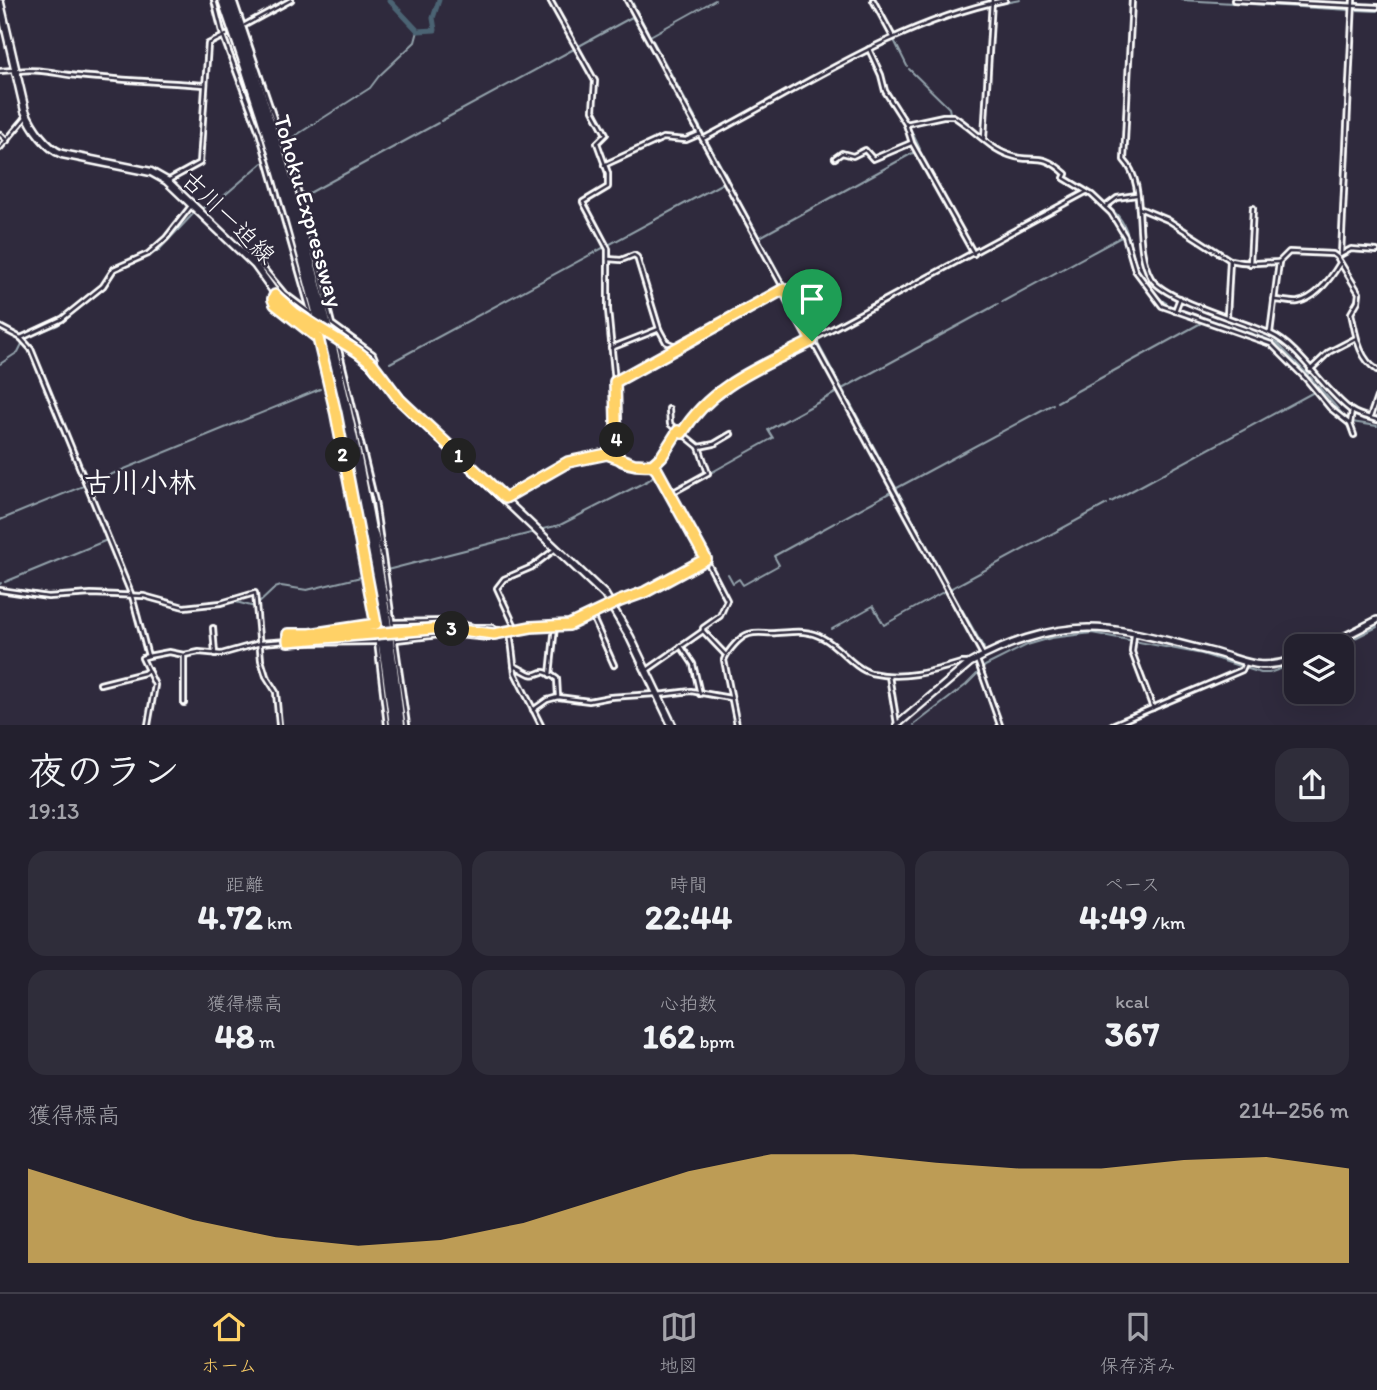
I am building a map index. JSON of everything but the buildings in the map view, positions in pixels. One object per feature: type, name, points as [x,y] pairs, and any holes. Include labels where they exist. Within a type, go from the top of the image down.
[{"type":"highway","name":"Tohoku Expressway","points":[[223,0],[270,143],[327,346],[371,567],[394,725]]},
{"type":"highway","name":"Tohoku Expressway","points":[[232,0],[287,179],[338,367],[378,565],[400,725]]},
{"type":"main road","name":"古川一迫線","points":[[0,3],[27,116],[47,144],[56,152],[151,172],[167,181],[260,271],[275,295],[287,307],[372,363],[399,399],[597,586],[612,605],[672,725]]},
{"type":"street","points":[[214,0],[258,132],[318,338],[376,624],[387,725]]},
{"type":"street","points":[[232,0],[244,26],[296,183],[359,435],[384,559],[407,725]]},
{"type":"street","points":[[240,28],[291,0]]},
{"type":"street","points":[[550,0],[596,84],[593,110],[606,134],[597,143],[608,175],[608,187],[583,202],[607,246],[617,457]]},
{"type":"street","points":[[627,0],[984,656]]},
{"type":"street","points":[[873,0],[893,37]]},
{"type":"street","points":[[703,139],[893,37],[941,17],[992,1],[1005,0]]},
{"type":"street","points":[[1132,0],[1124,160],[1134,177],[1140,240],[1151,278],[1160,288],[1180,299],[1270,333],[1284,342],[1352,411],[1377,420]]},
{"type":"street","points":[[1234,0],[1377,7]]},
{"type":"street","points":[[1353,0],[1339,255],[1340,262],[1359,293],[1351,313],[1357,338],[1364,359],[1377,370]]},
{"type":"street","points":[[984,138],[992,1]]},
{"type":"street","points":[[167,181],[200,161],[208,44],[225,35]]},
{"type":"street","points":[[869,49],[885,91],[906,124],[912,143],[973,253]]},
{"type":"street","points":[[0,71],[32,69],[83,76],[205,85]]},
{"type":"street","points":[[906,124],[948,115],[1009,156],[1040,158],[1052,162],[1066,174],[1064,178],[1105,207],[1125,236],[1138,275],[1157,301],[1175,311],[1271,344],[1330,408],[1350,424]]},
{"type":"street","points":[[0,148],[27,116]]},
{"type":"street","points":[[0,134],[7,141]]},
{"type":"street","points":[[604,165],[663,138],[686,140],[701,134]]},
{"type":"street","points":[[835,158],[842,153],[853,156],[865,150],[873,159],[912,143]]},
{"type":"street","points":[[652,465],[718,391],[1086,192]]},
{"type":"street","points":[[1105,207],[1117,198],[1136,195]]},
{"type":"street","points":[[1139,208],[1168,220],[1230,260],[1250,264],[1279,262]]},
{"type":"street","points":[[1250,264],[1253,208]]},
{"type":"street","points":[[23,340],[62,319],[103,286],[114,269],[148,254],[195,210]]},
{"type":"street","points":[[1270,333],[1279,262],[1289,252],[1339,255],[1351,249],[1377,251]]},
{"type":"street","points":[[244,255],[260,264],[284,293],[312,314]]},
{"type":"street","points":[[608,259],[621,260],[634,255],[637,257],[659,329],[666,342],[677,348]]},
{"type":"street","points":[[1227,316],[1230,260]]},
{"type":"street","points":[[1274,300],[1296,302],[1311,295],[1330,278],[1340,262]]},
{"type":"street","points":[[615,382],[784,289]]},
{"type":"street","points":[[275,295],[275,304],[318,338]]},
{"type":"street","points":[[1175,311],[1180,299]]},
{"type":"street","points":[[332,324],[373,354],[372,363]]},
{"type":"street","points":[[0,327],[23,340],[31,349],[133,598],[148,656]]},
{"type":"street","points":[[611,348],[659,329]]},
{"type":"street","points":[[1259,340],[1262,330]]},
{"type":"street","points":[[1306,379],[1329,352],[1341,343],[1357,338]]},
{"type":"street","points":[[1370,417],[1377,397]]},
{"type":"street","points":[[669,409],[670,424],[699,447],[708,473],[670,494]]},
{"type":"street","points":[[1352,411],[1350,424],[1354,435]]},
{"type":"street","points":[[699,447],[714,444],[731,434]]},
{"type":"street","points":[[359,435],[363,464],[374,501]]},
{"type":"street","points":[[341,443],[349,468],[351,495]]},
{"type":"street","points":[[505,498],[568,462],[607,454],[634,464],[652,465],[658,471],[727,600],[720,616],[703,628],[703,631],[646,671]]},
{"type":"street","points":[[375,530],[384,559]]},
{"type":"street","points":[[362,532],[366,559],[364,563]]},
{"type":"street","points":[[517,629],[497,588],[504,579],[532,567],[556,548]]},
{"type":"street","points":[[148,725],[155,685],[142,658],[148,656],[169,652],[184,655],[199,652],[228,653],[260,643],[444,628],[483,634],[569,625],[645,592],[706,559]]},
{"type":"street","points":[[0,590],[48,597],[155,598],[184,607],[221,603],[255,593],[262,667],[276,692],[279,725]]},
{"type":"street","points":[[593,615],[614,665]]},
{"type":"street","points":[[1350,634],[1377,620]]},
{"type":"street","points":[[392,622],[448,621],[473,627],[492,627],[498,632]]},
{"type":"street","points":[[288,641],[288,634],[310,634],[376,624]]},
{"type":"street","points":[[550,674],[555,626]]},
{"type":"street","points":[[213,628],[215,654]]},
{"type":"street","points":[[737,725],[724,662],[726,655],[741,638],[750,633],[795,630],[814,634],[825,639],[864,670],[889,676],[978,662],[984,656],[1015,643],[1071,628],[1096,628],[1212,652],[1245,663],[1265,666],[1284,663]]},
{"type":"street","points":[[510,631],[515,673],[541,725]]},
{"type":"street","points":[[703,631],[726,655]]},
{"type":"street","points":[[395,640],[439,634],[489,638],[498,632]]},
{"type":"street","points":[[1133,637],[1134,659],[1153,708]]},
{"type":"street","points":[[288,641],[378,642]]},
{"type":"street","points":[[681,646],[693,664],[700,694]]},
{"type":"street","points":[[184,655],[184,703]]},
{"type":"street","points":[[978,662],[1000,725]]},
{"type":"street","points":[[897,725],[970,663]]},
{"type":"street","points":[[1112,725],[1242,670],[1245,663]]},
{"type":"street","points":[[514,666],[530,674],[541,671],[550,674],[557,680],[558,697]]},
{"type":"street","points":[[100,684],[148,670]]},
{"type":"street","points":[[889,676],[897,725]]},
{"type":"street","points":[[533,710],[547,700],[558,697],[589,701],[691,691],[730,698]]},
{"type":"waterway","points":[[389,0],[418,31],[435,30],[433,18],[439,0]]},
{"type":"waterway","points":[[631,0],[648,32]]},
{"type":"waterway","points":[[650,36],[715,0]]},
{"type":"waterway","points":[[994,5],[1020,0]]},
{"type":"waterway","points":[[1182,0],[1350,10]]},
{"type":"waterway","points":[[962,13],[989,6]]},
{"type":"waterway","points":[[1355,10],[1377,11]]},
{"type":"waterway","points":[[579,46],[632,17],[645,38]]},
{"type":"waterway","points":[[284,143],[370,88],[415,42],[418,31]]},
{"type":"waterway","points":[[898,38],[894,40],[907,66]]},
{"type":"waterway","points":[[652,39],[704,134]]},
{"type":"waterway","points":[[441,121],[574,49]]},
{"type":"waterway","points":[[909,69],[949,108],[950,113]]},
{"type":"waterway","points":[[910,126],[946,117],[954,118]]},
{"type":"waterway","points":[[302,197],[438,123]]},
{"type":"waterway","points":[[760,237],[920,149],[911,130]]},
{"type":"waterway","points":[[709,144],[728,179]]},
{"type":"waterway","points":[[1001,153],[1016,158]]},
{"type":"waterway","points":[[1045,162],[1063,174]]},
{"type":"waterway","points":[[200,209],[218,201],[262,163]]},
{"type":"waterway","points":[[1066,177],[1106,204]]},
{"type":"waterway","points":[[728,180],[812,333]]},
{"type":"waterway","points":[[390,363],[723,183]]},
{"type":"waterway","points":[[1044,213],[1083,192]]},
{"type":"waterway","points":[[1109,207],[1125,227],[1137,266],[1144,278],[1158,296],[1174,307]]},
{"type":"waterway","points":[[0,364],[18,352],[25,338],[58,325],[105,288],[116,271],[158,251],[195,212]]},
{"type":"waterway","points":[[1002,302],[1123,236]]},
{"type":"waterway","points":[[842,389],[998,304]]},
{"type":"waterway","points":[[1178,309],[1259,336]]},
{"type":"waterway","points":[[1057,402],[1201,323]]},
{"type":"waterway","points":[[1262,337],[1278,344],[1308,375]]},
{"type":"waterway","points":[[817,342],[948,584]]},
{"type":"waterway","points":[[543,529],[560,525],[649,480],[664,461],[684,425],[701,404],[720,388],[765,364]]},
{"type":"waterway","points":[[1310,377],[1344,416]]},
{"type":"waterway","points":[[0,520],[320,389]]},
{"type":"waterway","points":[[673,494],[773,438],[768,430],[837,392]]},
{"type":"waterway","points":[[1111,502],[1314,392]]},
{"type":"waterway","points":[[897,488],[1053,404]]},
{"type":"waterway","points":[[1352,422],[1377,426]]},
{"type":"waterway","points":[[728,574],[733,583],[739,579],[743,585],[779,565],[774,556],[891,492]]},
{"type":"waterway","points":[[950,589],[1107,504]]},
{"type":"waterway","points":[[387,570],[535,532]]},
{"type":"waterway","points":[[5,582],[107,540],[110,546]]},
{"type":"waterway","points":[[135,598],[154,600],[181,609],[236,602],[255,607],[275,588],[281,586],[307,590],[365,576]]},
{"type":"waterway","points":[[832,629],[873,606],[884,625],[945,591]]},
{"type":"waterway","points":[[952,592],[984,648]]},
{"type":"waterway","points":[[1354,638],[1377,627]]},
{"type":"waterway","points":[[914,725],[966,685],[985,666],[1027,645],[1051,638],[1092,633],[1202,654],[1261,673],[1284,668]]},
{"type":"district","name":"古川小林","points":[[140,482]]},
{"type":"route","points":[[812,341],[718,391],[706,401],[682,433],[678,431],[662,456],[652,465],[634,464],[621,460],[607,454],[568,462],[505,498],[399,399],[372,363],[295,313],[275,295],[275,304],[318,338],[336,414],[376,624],[310,634],[288,634],[288,641],[444,628],[494,634],[531,627],[569,625],[645,592],[706,559],[657,470],[652,465],[643,465],[634,464],[627,463],[621,460],[617,457],[615,382],[784,289],[812,341]]}]
